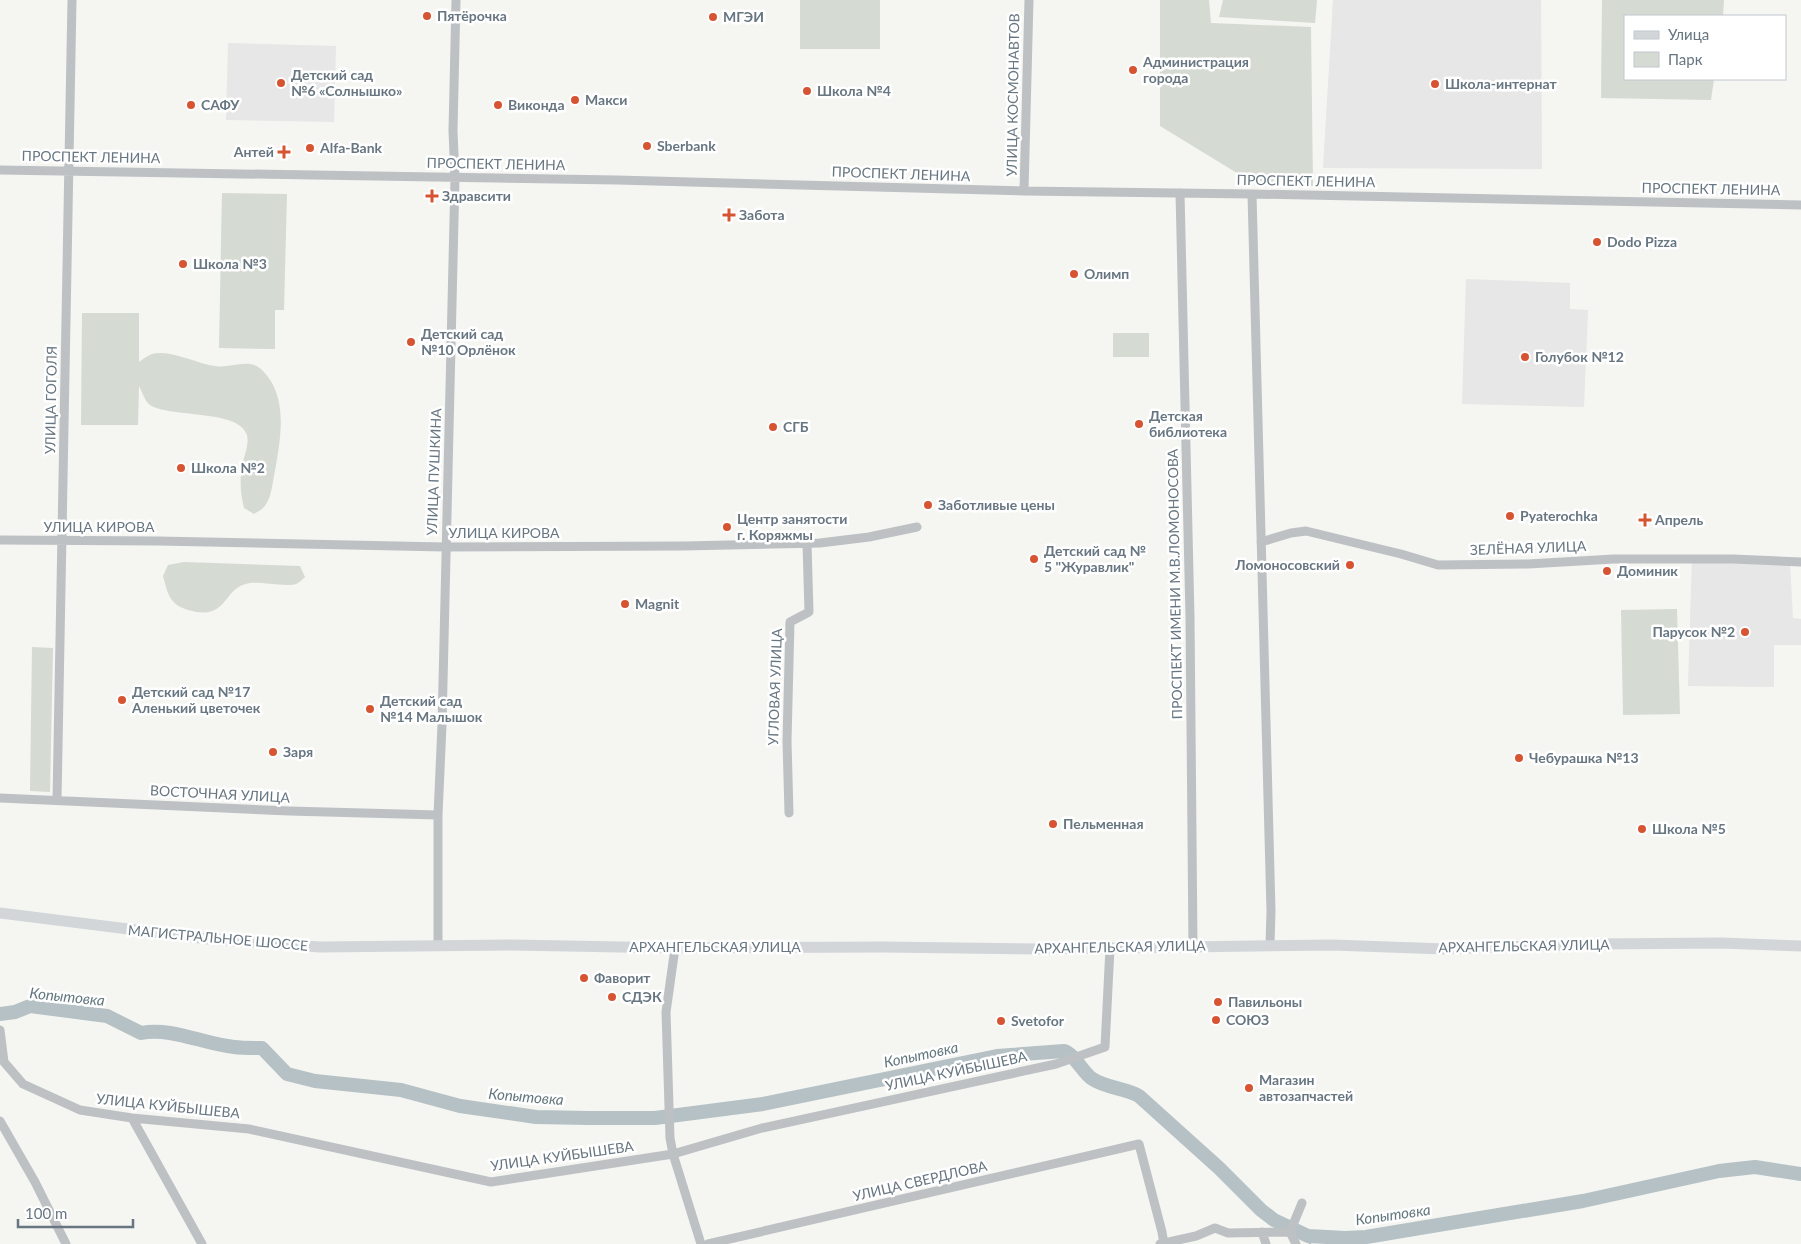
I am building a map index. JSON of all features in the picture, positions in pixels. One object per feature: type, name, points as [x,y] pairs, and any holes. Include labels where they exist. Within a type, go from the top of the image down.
[{"type":"main road","name":"МАГИСТРАЛЬНОЕ ШОССЕ","points":[[1,911],[150,933],[278,945],[364,948],[438,945]]},
{"type":"main road","name":"АРХАНГЕЛЬСКАЯ УЛИЦА","points":[[438,945],[675,948],[1110,948],[1332,945],[1445,949],[1595,944],[1721,943],[1801,946]]},
{"type":"street","name":"УЛИЦА ГОГОЛЯ","points":[[57,800],[72,0]]},
{"type":"street","name":"УЛИЦА ПУШКИНА","points":[[438,945],[438,815],[455,178],[456,0]]},
{"type":"street","name":"УЛИЦА КОСМОНАВТОВ","points":[[1024,191],[1029,0]]},
{"type":"street","name":"ПРОСПЕКТ ЛЕНИНА","points":[[0,170],[664,181],[1024,191],[1801,205]]},
{"type":"street","name":"ПРОСПЕКТ ИМЕНИ М.В.ЛОМОНОСОВА","points":[[1180,193],[1190,616],[1193,946]]},
{"type":"street","points":[[1252,194],[1271,911],[1270,945]]},
{"type":"street","name":"УЛИЦА КИРОВА","points":[[0,540],[169,541],[445,547],[683,546],[807,544],[869,538],[916,527]]},
{"type":"street","name":"ЗЕЛЁНАЯ УЛИЦА","points":[[1261,542],[1290,533],[1306,531],[1438,565],[1528,564],[1614,559],[1733,559],[1801,562]]},
{"type":"street","name":"УГЛОВАЯ УЛИЦА","points":[[789,813],[786,741],[790,622],[809,612],[807,544]]},
{"type":"street","name":"ВОСТОЧНАЯ УЛИЦА","points":[[0,798],[289,811],[438,815]]},
{"type":"street","points":[[675,948],[666,1012],[669,1124],[674,1154],[701,1244]]},
{"type":"street","name":"УЛИЦА КУЙБЫШЕВА","points":[[0,1030],[2,1065],[23,1084],[80,1110],[132,1118],[250,1129],[491,1182],[674,1154],[762,1128],[1056,1064],[1105,1047],[1110,948]]},
{"type":"street","points":[[132,1118],[202,1244]]},
{"type":"street","points":[[0,1120],[35,1182],[66,1244]]},
{"type":"street","name":"УЛИЦА СВЕРДЛОВА","points":[[708,1244],[1139,1144],[1162,1232],[1162,1244]]},
{"type":"street","points":[[1296,1244],[1290,1232],[1302,1204]]},
{"type":"street","points":[[1162,1244],[1196,1236],[1215,1228],[1228,1233],[1290,1232]]},
{"type":"street","points":[[1263,1232],[1266,1244]]},
{"type":"shaded area","name":"Школа-интернат","points":[[1333,0],[1541,0],[1542,169],[1323,168]]},
{"type":"shaded area","name":"Детский сад №6 «Солнышко»","points":[[228,43],[336,46],[334,122],[226,120]]},
{"type":"shaded area","name":"Голубок №12","points":[[1466,279],[1570,283],[1570,309],[1588,310],[1584,407],[1462,404]]},
{"type":"shaded area","name":"Парусок №2","points":[[1692,558],[1790,562],[1793,618],[1801,619],[1801,645],[1774,645],[1774,687],[1688,686]]},
{"type":"green space","points":[[800,0],[880,0],[880,49],[800,49]]},
{"type":"green space","points":[[1160,0],[1209,0],[1211,23],[1311,27],[1313,186],[1255,184],[1160,126]]},
{"type":"green space","points":[[1223,0],[1317,0],[1315,23],[1219,17]]},
{"type":"green space","points":[[1602,0],[1724,0],[1723,15],[1624,15],[1624,80],[1714,80],[1711,100],[1601,98]]},
{"type":"green space","points":[[222,193],[287,194],[284,310],[275,310],[275,349],[219,348]]},
{"type":"green space","points":[[82,313],[139,313],[139,362],[156,353],[165,353],[215,366],[251,364],[262,370],[271,381],[277,393],[281,420],[279,449],[272,488],[268,501],[263,508],[254,514],[244,508],[241,491],[241,468],[248,440],[241,427],[231,421],[160,409],[148,404],[139,386],[138,425],[81,425]]},
{"type":"green space","points":[[1113,333],[1149,333],[1149,357],[1113,357]]},
{"type":"green space","points":[[184,562],[300,566],[305,577],[292,585],[250,583],[241,586],[218,608],[202,612],[188,610],[177,605],[170,598],[166,588],[163,576],[168,565]]},
{"type":"green space","points":[[1677,609],[1680,714],[1623,715],[1621,610]]},
{"type":"green space","points":[[32,647],[53,648],[50,792],[30,791]]},
{"type":"waterway","name":"Копытовка","points":[[0,1014],[15,1012],[30,1006],[107,1016],[141,1033],[164,1032],[222,1045],[241,1048],[262,1048],[287,1074],[315,1081],[401,1090],[460,1106],[536,1117],[655,1118],[763,1104],[997,1056],[1064,1051],[1091,1078],[1139,1096],[1219,1168],[1261,1210],[1274,1220],[1308,1236],[1366,1237],[1583,1201],[1719,1171],[1755,1167],[1801,1174]]},
{"type":"waterway","name":"Копытовка","points":[[1308,1236],[1310,1244]]},
{"type":"place","name":"Пятёрочка","points":[[427,16]]},
{"type":"place","name":"МГЭИ","points":[[713,17]]},
{"type":"place","name":"Администрация города","points":[[1133,70]]},
{"type":"place","name":"Детский сад №6 «Солнышко»","points":[[281,83]]},
{"type":"place","name":"Школа-интернат","points":[[1435,84]]},
{"type":"place","name":"Школа №4","points":[[807,91]]},
{"type":"place","name":"Макси","points":[[575,100]]},
{"type":"place","name":"САФУ","points":[[191,105]]},
{"type":"place","name":"Виконда","points":[[498,105]]},
{"type":"place","name":"Sberbank","points":[[647,146]]},
{"type":"place","name":"Alfa-Bank","points":[[310,148]]},
{"type":"place","name":"Антей","points":[[284,152]]},
{"type":"place","name":"Здравсити","points":[[432,196]]},
{"type":"place","name":"Забота","points":[[729,215]]},
{"type":"place","name":"Dodo Pizza","points":[[1597,242]]},
{"type":"place","name":"Школа №3","points":[[183,264]]},
{"type":"place","name":"Олимп","points":[[1074,274]]},
{"type":"place","name":"Детский сад №10 Орлёнок","points":[[411,342]]},
{"type":"place","name":"Голубок №12","points":[[1525,357]]},
{"type":"place","name":"Детская библиотека","points":[[1139,424]]},
{"type":"place","name":"СГБ","points":[[773,427]]},
{"type":"place","name":"Школа №2","points":[[181,468]]},
{"type":"place","name":"Заботливые цены","points":[[928,505]]},
{"type":"place","name":"Pyaterochka","points":[[1510,516]]},
{"type":"place","name":"Апрель","points":[[1645,520]]},
{"type":"place","name":"Центр занятости г. Коряжмы","points":[[727,527]]},
{"type":"place","name":"Детский сад № 5 \"Журавлик\"","points":[[1034,559]]},
{"type":"place","name":"Ломоносовский","points":[[1350,565]]},
{"type":"place","name":"Доминик","points":[[1607,571]]},
{"type":"place","name":"Magnit","points":[[625,604]]},
{"type":"place","name":"Парусок №2","points":[[1745,632]]},
{"type":"place","name":"Детский сад №17 Аленький цветочек","points":[[122,700]]},
{"type":"place","name":"Детский сад №14 Малышок","points":[[370,709]]},
{"type":"place","name":"Заря","points":[[273,752]]},
{"type":"place","name":"Чебурашка №13","points":[[1519,758]]},
{"type":"place","name":"Пельменная","points":[[1053,824]]},
{"type":"place","name":"Школа №5","points":[[1642,829]]},
{"type":"place","name":"Фаворит","points":[[584,978]]},
{"type":"place","name":"СДЭК","points":[[612,997]]},
{"type":"place","name":"Павильоны","points":[[1218,1002]]},
{"type":"place","name":"СОЮЗ","points":[[1216,1020]]},
{"type":"place","name":"Svetofor","points":[[1001,1021]]},
{"type":"place","name":"Магазин автозапчастей","points":[[1249,1088]]}]
